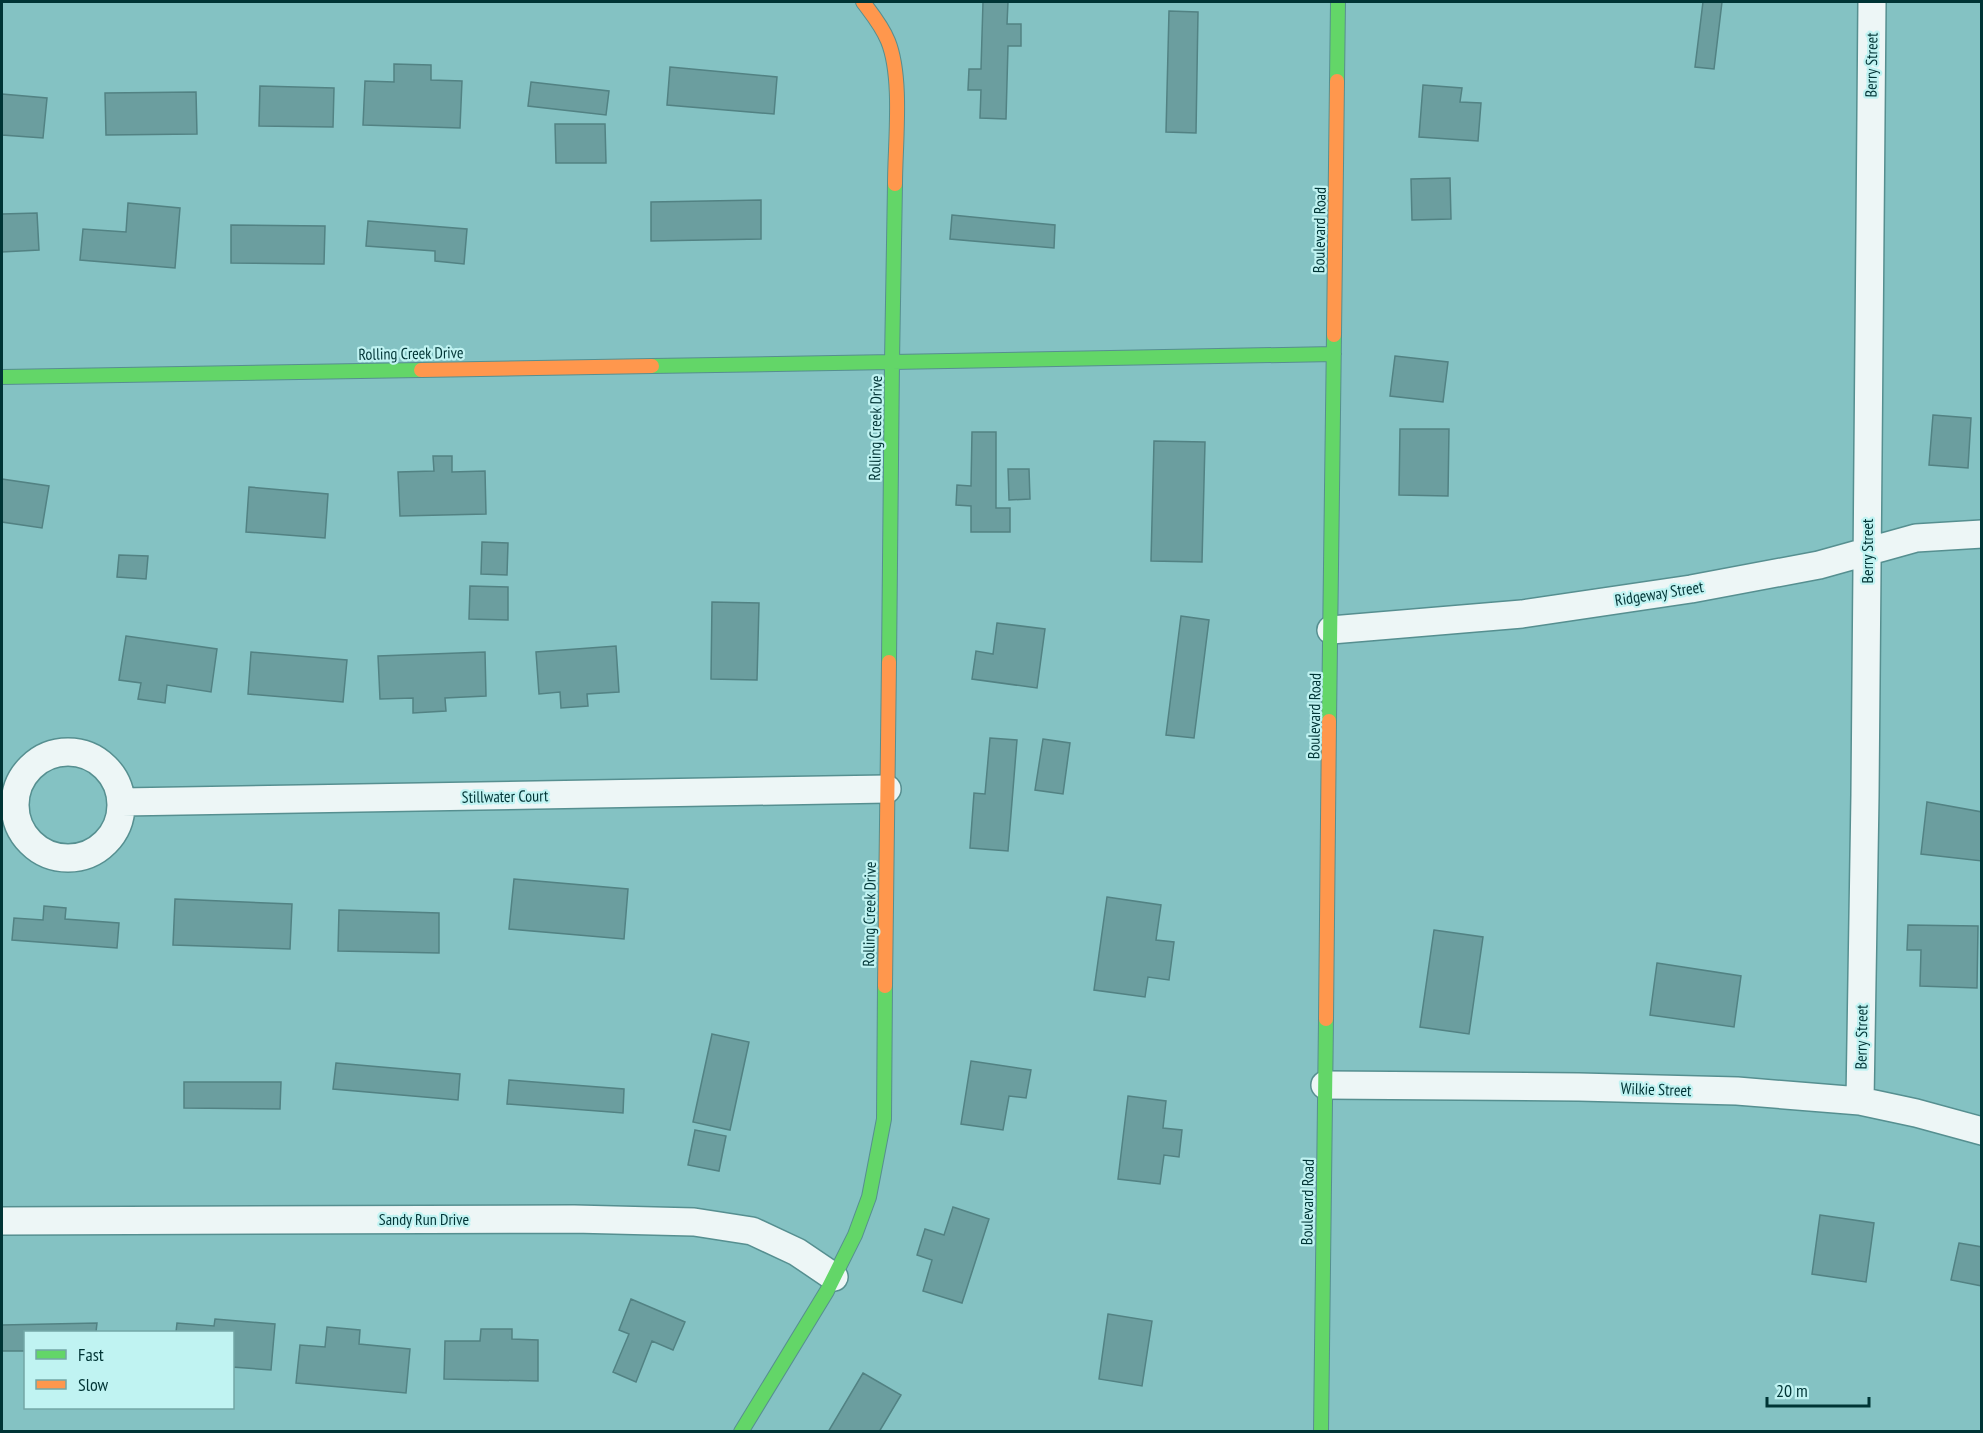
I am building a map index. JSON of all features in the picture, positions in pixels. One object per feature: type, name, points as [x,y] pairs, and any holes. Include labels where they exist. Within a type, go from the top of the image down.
[{"type":"street","name":"Rolling Creek Drive","points":[[741,1431],[827,1292],[855,1235],[869,1197],[884,1119],[896,92],[894,51],[885,29],[863,2]]},
{"type":"street","name":"Boulevard Road","points":[[1321,1431],[1338,2]]},
{"type":"street","name":"Berry Street","points":[[1860,1101],[1872,2]]},
{"type":"street","name":"Rolling Creek Drive","points":[[2,377],[1334,354]]},
{"type":"street","name":"Ridgeway Street","points":[[1331,630],[1533,613],[1807,568],[1916,538],[1982,534]]},
{"type":"street","name":"Stillwater Court","points":[[122,802],[887,789]]},
{"type":"street","name":"Wilkie Street","points":[[1325,1085],[1737,1091],[1860,1101],[1982,1131]]},
{"type":"street","name":"Sandy Run Drive","points":[[2,1221],[574,1219],[694,1222],[752,1231],[797,1252],[834,1277]]},
{"type":"building","points":[[983,2],[1008,2],[1007,24],[1021,24],[1021,46],[1008,46],[1006,119],[980,118],[981,90],[968,90],[969,69],[981,69]]},
{"type":"building","points":[[1703,2],[1722,2],[1714,69],[1695,67]]},
{"type":"building","points":[[1169,11],[1198,12],[1196,133],[1166,132]]},
{"type":"building","points":[[394,64],[431,65],[431,80],[462,81],[460,128],[363,125],[365,81],[394,82]]},
{"type":"building","points":[[670,67],[777,77],[774,114],[667,105]]},
{"type":"building","points":[[531,82],[609,91],[606,115],[528,106]]},
{"type":"building","points":[[1423,85],[1462,88],[1460,102],[1481,103],[1478,141],[1419,137]]},
{"type":"building","points":[[260,86],[334,88],[333,127],[259,126]]},
{"type":"building","points":[[196,92],[197,134],[106,135],[105,93]]},
{"type":"building","points":[[2,94],[47,98],[43,138],[2,135]]},
{"type":"building","points":[[555,124],[605,124],[606,163],[556,163]]},
{"type":"building","points":[[1450,178],[1451,219],[1412,220],[1411,179]]},
{"type":"building","points":[[761,200],[761,239],[651,241],[651,202]]},
{"type":"building","points":[[128,203],[180,208],[175,268],[80,260],[83,229],[126,232]]},
{"type":"building","points":[[37,213],[39,250],[2,252],[2,214]]},
{"type":"building","points":[[952,215],[1055,225],[1054,248],[950,239]]},
{"type":"building","points":[[368,221],[467,229],[464,264],[435,261],[435,251],[366,246]]},
{"type":"building","points":[[231,225],[325,226],[324,264],[231,263]]},
{"type":"building","points":[[1395,356],[1448,362],[1443,402],[1390,396]]},
{"type":"building","points":[[1933,415],[1971,418],[1968,468],[1929,465]]},
{"type":"building","points":[[1400,429],[1449,429],[1448,496],[1399,495]]},
{"type":"building","points":[[972,432],[996,432],[996,508],[1010,508],[1010,532],[971,532],[971,506],[956,505],[957,485],[971,486]]},
{"type":"building","points":[[1154,441],[1205,442],[1202,562],[1151,561]]},
{"type":"building","points":[[433,456],[452,456],[452,472],[485,471],[486,514],[400,516],[398,472],[434,471]]},
{"type":"building","points":[[1008,469],[1029,469],[1030,499],[1009,500]]},
{"type":"building","points":[[2,479],[49,486],[42,528],[2,522]]},
{"type":"building","points":[[249,487],[328,494],[325,538],[246,532]]},
{"type":"building","points":[[482,542],[508,543],[507,575],[481,574]]},
{"type":"building","points":[[119,555],[148,556],[146,579],[117,577]]},
{"type":"building","points":[[470,586],[508,587],[508,620],[469,619]]},
{"type":"building","points":[[712,602],[759,603],[757,680],[711,679]]},
{"type":"building","points":[[1181,616],[1209,620],[1194,738],[1166,735]]},
{"type":"building","points":[[997,623],[1045,629],[1037,688],[972,679],[976,651],[993,654]]},
{"type":"building","points":[[126,636],[217,649],[211,692],[167,685],[165,703],[138,699],[141,683],[119,680]]},
{"type":"building","points":[[616,646],[619,692],[587,694],[588,706],[561,708],[560,692],[539,694],[536,652]]},
{"type":"building","points":[[251,652],[347,660],[343,702],[248,694]]},
{"type":"building","points":[[485,652],[486,696],[445,698],[446,711],[413,713],[413,698],[380,699],[378,656]]},
{"type":"building","points":[[990,738],[1017,740],[1008,851],[970,848],[974,793],[985,794]]},
{"type":"building","points":[[1043,739],[1070,743],[1063,794],[1035,790]]},
{"type":"building","points":[[1927,802],[1982,812],[1982,861],[1921,854]]},
{"type":"building","points":[[514,879],[628,889],[624,939],[509,929]]},
{"type":"building","points":[[1107,897],[1161,905],[1156,940],[1174,942],[1169,980],[1148,977],[1145,997],[1094,990]]},
{"type":"building","points":[[175,899],[292,904],[290,949],[173,945]]},
{"type":"building","points":[[44,906],[66,908],[65,919],[119,923],[117,948],[12,940],[14,918],[43,920]]},
{"type":"building","points":[[339,910],[439,913],[439,953],[338,951]]},
{"type":"building","points":[[1908,925],[1978,926],[1977,988],[1920,986],[1921,950],[1907,950]]},
{"type":"building","points":[[1434,930],[1483,937],[1469,1034],[1420,1027]]},
{"type":"building","points":[[1657,963],[1741,976],[1734,1027],[1650,1015]]},
{"type":"building","points":[[712,1034],[749,1042],[730,1130],[693,1122]]},
{"type":"building","points":[[971,1061],[1031,1070],[1026,1098],[1009,1096],[1003,1130],[961,1124]]},
{"type":"building","points":[[336,1063],[460,1074],[458,1100],[333,1089]]},
{"type":"building","points":[[509,1080],[624,1089],[623,1113],[507,1104]]},
{"type":"building","points":[[184,1082],[281,1082],[280,1109],[184,1108]]},
{"type":"building","points":[[1128,1096],[1166,1101],[1163,1128],[1182,1130],[1179,1157],[1164,1155],[1160,1184],[1118,1179]]},
{"type":"building","points":[[695,1130],[726,1136],[719,1171],[688,1165]]},
{"type":"building","points":[[953,1207],[989,1219],[962,1303],[923,1291],[932,1260],[917,1255],[925,1229],[944,1235]]},
{"type":"building","points":[[1820,1215],[1874,1223],[1866,1282],[1812,1274]]},
{"type":"building","points":[[1959,1243],[1982,1247],[1982,1286],[1951,1280]]},
{"type":"building","points":[[631,1299],[685,1322],[673,1350],[652,1341],[636,1382],[613,1372],[629,1334],[619,1330]]},
{"type":"building","points":[[1108,1314],[1152,1321],[1142,1386],[1099,1379]]},
{"type":"building","points":[[215,1319],[275,1324],[271,1370],[234,1367],[234,1331],[176,1331],[177,1323],[214,1326]]},
{"type":"building","points":[[97,1323],[96,1331],[24,1331],[24,1351],[2,1351],[2,1325]]},
{"type":"building","points":[[327,1327],[360,1330],[359,1344],[410,1349],[406,1393],[296,1383],[300,1345],[325,1347]]},
{"type":"building","points":[[481,1329],[512,1329],[512,1339],[538,1340],[538,1381],[444,1379],[445,1341],[480,1341]]},
{"type":"building","points":[[863,1373],[901,1395],[879,1432],[828,1432]]},
{"type":"traffic: fast","points":[[1337,81],[1338,2]]},
{"type":"traffic: fast","points":[[652,366],[892,362],[895,184]]},
{"type":"traffic: fast","points":[[1329,721],[1334,335]]},
{"type":"traffic: fast","points":[[889,662],[892,362],[1334,354]]},
{"type":"traffic: fast","points":[[2,377],[421,370]]},
{"type":"traffic: fast","points":[[741,1432],[827,1291],[855,1235],[869,1197],[884,1119],[885,986]]},
{"type":"traffic: fast","points":[[1321,1432],[1326,1019]]},
{"type":"traffic: slow","points":[[863,2],[883,30],[893,56],[897,92],[895,184]]},
{"type":"traffic: slow","points":[[1334,335],[1337,81]]},
{"type":"traffic: slow","points":[[421,370],[652,366]]},
{"type":"traffic: slow","points":[[885,986],[889,662]]},
{"type":"traffic: slow","points":[[1326,1019],[1329,721]]}]
